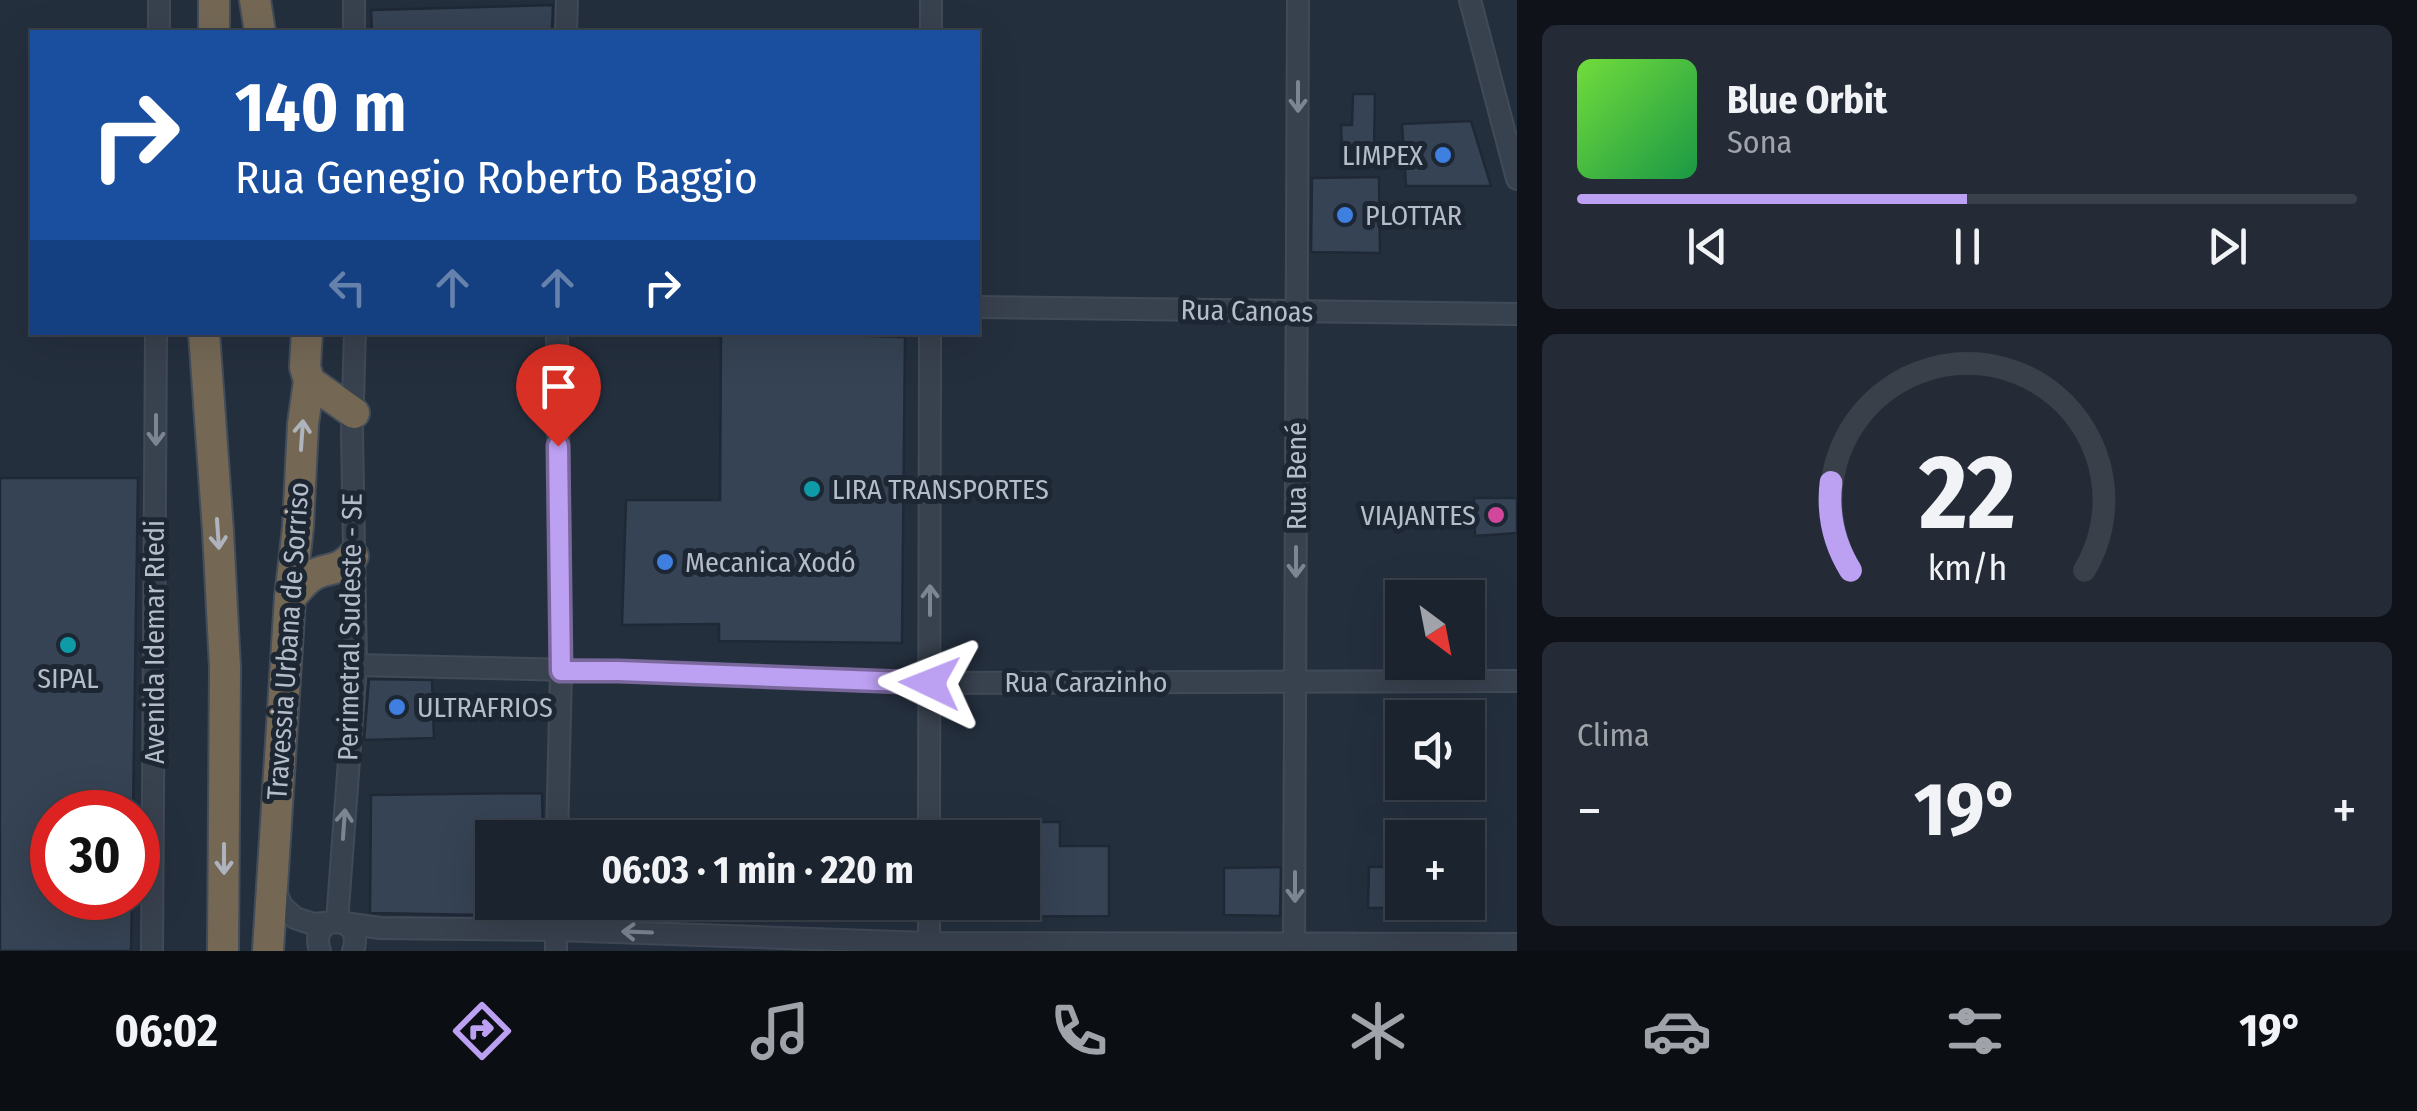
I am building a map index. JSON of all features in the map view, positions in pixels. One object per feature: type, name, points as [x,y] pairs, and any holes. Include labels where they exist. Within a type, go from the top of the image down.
[{"type":"highway","points":[[214,0],[214,30]]},
{"type":"highway","points":[[255,0],[260,30]]},
{"type":"highway","points":[[292,335],[299,344],[307,374],[354,413]]},
{"type":"highway","name":"Travessia Urbana de Sorriso","points":[[268,951],[298,527],[306,335]]},
{"type":"highway","name":"Travessia Urbana de Sorriso","points":[[208,339],[225,668],[224,951]]},
{"type":"highway","points":[[290,598],[307,579],[318,572],[343,567],[353,556]]},
{"type":"street","points":[[159,0],[159,30]]},
{"type":"street","points":[[354,0],[354,30]]},
{"type":"street","points":[[566,30],[567,0]]},
{"type":"street","points":[[931,0],[931,30]]},
{"type":"street","name":"Rua Bené","points":[[1294,947],[1298,0]]},
{"type":"street","points":[[1470,0],[1517,179]]},
{"type":"street","name":"Rua Canoas","points":[[980,308],[1517,314]]},
{"type":"street","name":"Avenida Idemar Riedi","points":[[152,951],[156,335]]},
{"type":"street","name":"Perimetral Sudeste - SE","points":[[337,922],[356,665],[352,432],[355,335]]},
{"type":"street","points":[[556,335],[561,671],[558,820]]},
{"type":"street","points":[[929,820],[930,335]]},
{"type":"street","name":"Rua Carazinho","points":[[356,665],[930,683],[1517,681]]},
{"type":"street","points":[[271,882],[282,906],[295,918],[313,924],[337,922],[556,940],[928,947],[1517,944]]},
{"type":"street","points":[[928,920],[928,947]]},
{"type":"street","points":[[320,951],[317,942],[321,930],[337,922],[353,931],[356,943],[352,951]]},
{"type":"building","points":[[553,5],[552,30],[372,30],[371,10]]},
{"type":"building","points":[[1353,94],[1375,94],[1374,150],[1342,150],[1341,125],[1352,125]]},
{"type":"building","name":"LIMPEX","points":[[1471,121],[1491,186],[1406,186],[1402,124]]},
{"type":"building","name":"PLOTTAR","points":[[1379,177],[1380,253],[1311,252],[1312,178]]},
{"type":"building","name":"LIRA TRANSPORTES","points":[[721,335],[905,337],[902,643],[719,641],[719,624],[622,625],[626,500],[720,500]]},
{"type":"building","name":"SIPAL","points":[[0,478],[138,478],[133,790],[30,790],[30,920],[132,920],[131,951],[0,951]]},
{"type":"building","name":"VIAJANTES","points":[[1474,498],[1517,498],[1517,533],[1475,536]]},
{"type":"building","name":"ULTRAFRIOS","points":[[369,679],[432,680],[434,738],[364,740]]},
{"type":"building","points":[[542,793],[543,820],[475,820],[475,915],[370,913],[371,795]]},
{"type":"building","points":[[1040,822],[1060,822],[1060,846],[1109,846],[1109,916],[1040,916]]},
{"type":"building","points":[[1281,867],[1280,916],[1224,915],[1224,868]]},
{"type":"building","points":[[1369,867],[1385,867],[1385,908],[1368,908]]},
{"type":"place","name":"LIMPEX","points":[[1443,155]]},
{"type":"place","name":"PLOTTAR","points":[[1345,215]]},
{"type":"place","name":"LIRA TRANSPORTES","points":[[812,489]]},
{"type":"place","name":"VIAJANTES","points":[[1496,515]]},
{"type":"place","name":"Mecanica Xodó","points":[[665,562]]},
{"type":"place","name":"SIPAL","points":[[68,645]]},
{"type":"place","name":"ULTRAFRIOS","points":[[397,707]]},
{"type":"route","points":[[558,446],[561,671],[930,683]]}]
